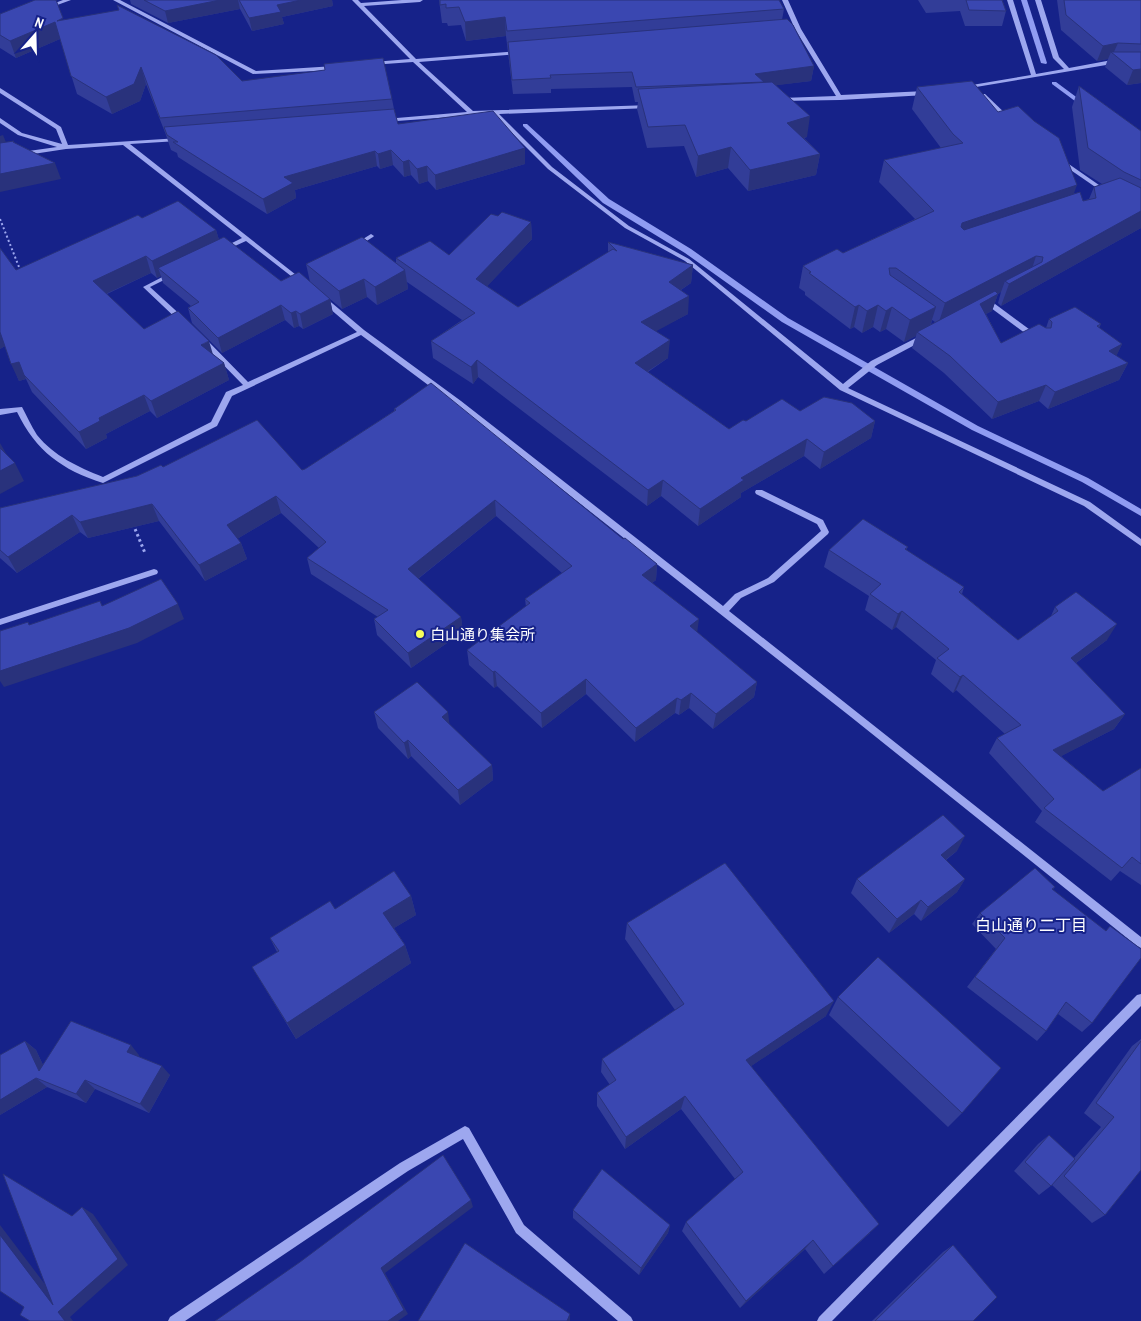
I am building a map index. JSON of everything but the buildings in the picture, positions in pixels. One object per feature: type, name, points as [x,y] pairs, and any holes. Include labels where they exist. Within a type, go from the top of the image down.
[{"type":"street","points":[[43,8],[68,0]]},
{"type":"street","points":[[116,0],[255,73],[339,67]]},
{"type":"street","points":[[355,0],[414,60],[472,113]]},
{"type":"street","points":[[361,5],[420,0]]},
{"type":"street","points":[[785,0],[798,29],[840,98]]},
{"type":"street","points":[[1010,0],[1034,75]]},
{"type":"street","points":[[1038,0],[1056,58],[1068,70]]},
{"type":"street","points":[[789,30],[798,29]]},
{"type":"street","points":[[367,65],[522,52]]},
{"type":"street","points":[[956,89],[1112,62],[1141,62]]},
{"type":"street","points":[[973,86],[1016,127]]},
{"type":"street","points":[[0,90],[59,128],[66,147]]},
{"type":"street","points":[[770,101],[929,92]]},
{"type":"street","points":[[375,122],[472,113],[661,106]]},
{"type":"street","points":[[494,112],[550,168],[627,227],[687,260],[843,388],[1087,504],[1141,543]]},
{"type":"street","points":[[0,120],[20,134],[66,147]]},
{"type":"street","points":[[0,157],[66,147],[182,139]]},
{"type":"street","points":[[125,144],[247,238],[302,277],[316,294],[362,332],[458,403],[1141,943]]},
{"type":"street","points":[[1055,157],[1112,196],[1103,199]]},
{"type":"street","points":[[348,250],[371,236]]},
{"type":"street","points":[[217,252],[247,238]]},
{"type":"street","points":[[181,270],[146,287],[191,328]]},
{"type":"street","points":[[980,308],[997,299]]},
{"type":"street","points":[[989,303],[1041,341]]},
{"type":"street","points":[[0,412],[19,409],[26,426],[38,444],[76,470],[104,480],[214,424],[229,394],[362,332]]},
{"type":"street","points":[[197,334],[247,385]]},
{"type":"street","points":[[843,388],[874,363],[930,334]]},
{"type":"street","points":[[722,612],[738,596],[771,580],[825,532],[820,522],[759,492]]},
{"type":"street","points":[[0,622],[154,572]]},
{"type":"street","points":[[823,1321],[1141,998]]},
{"type":"street","points":[[174,1321],[404,1167],[465,1132],[520,1229],[627,1321]]},
{"type":"path","points":[[0,219],[21,273]]},
{"type":"path","points":[[130,518],[154,572]]},
{"type":"waterway","points":[[1024,0],[1044,63]]},
{"type":"waterway","points":[[1054,83],[1085,106]]},
{"type":"waterway","points":[[525,125],[606,201],[688,251],[785,320],[975,428],[1085,480],[1141,513]]},
{"type":"place","name":"白山通り集会所","points":[[420,634]]},
{"type":"district","name":"白山通り二丁目","points":[[1031,925]]}]
